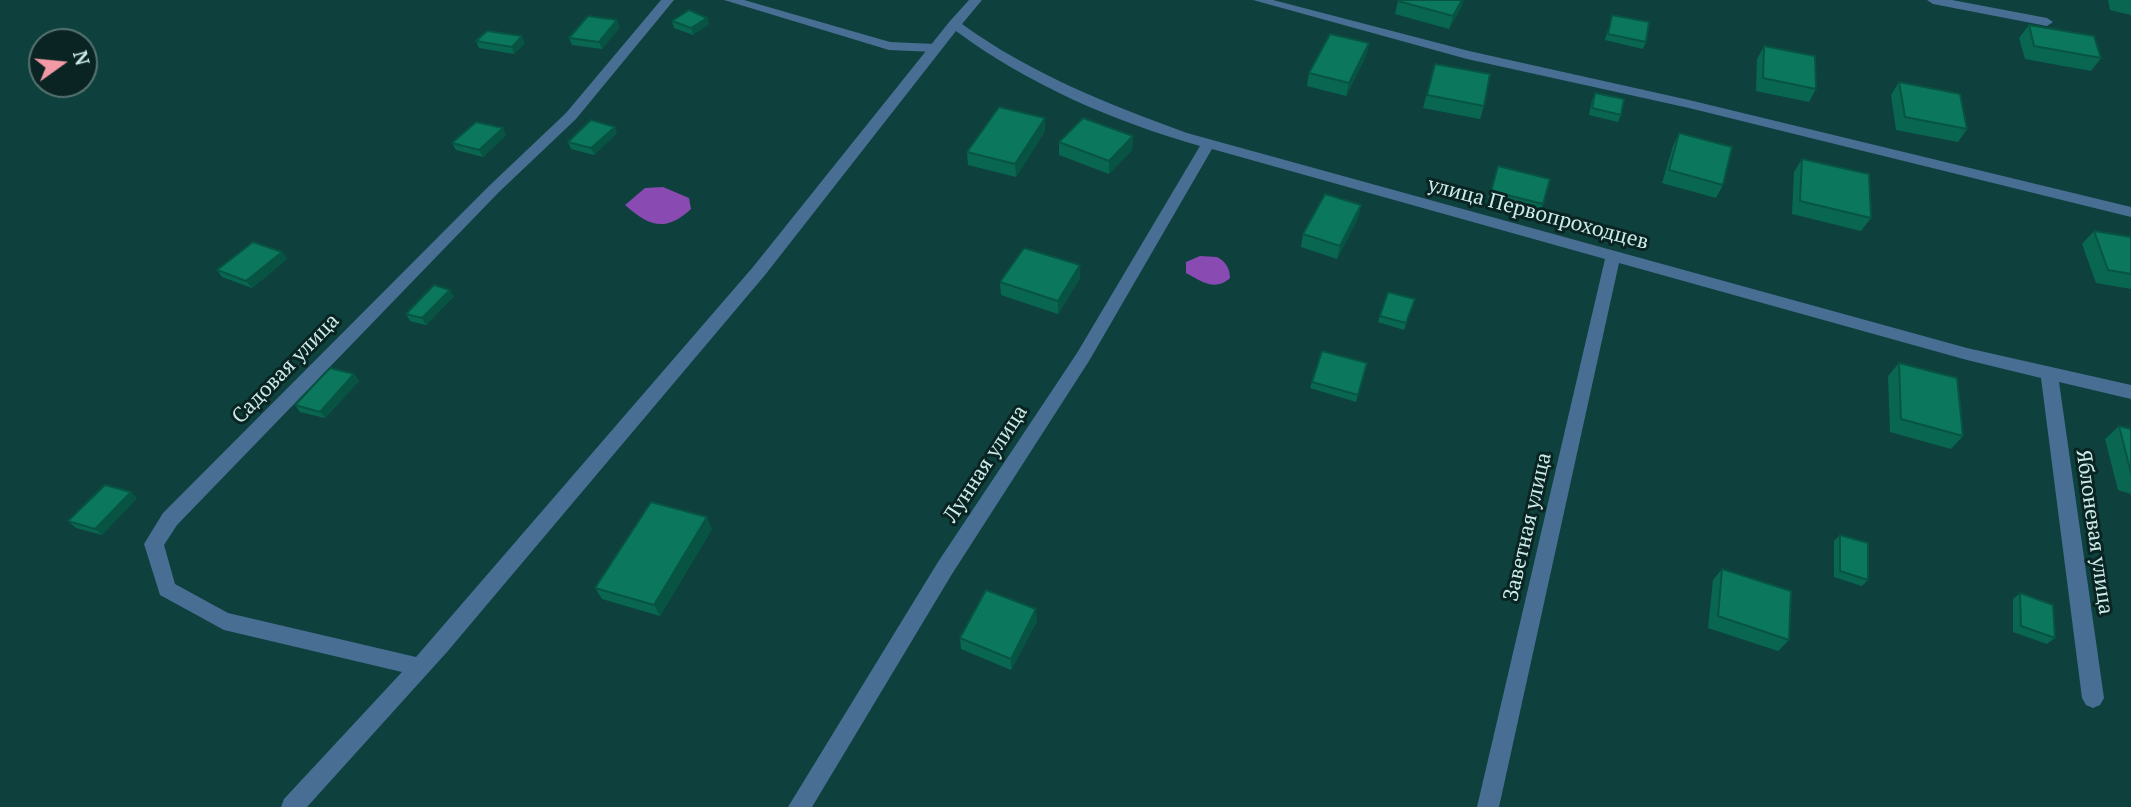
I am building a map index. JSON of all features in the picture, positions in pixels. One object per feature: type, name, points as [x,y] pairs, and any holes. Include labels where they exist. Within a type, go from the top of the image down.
[{"type":"street","name":"Садовая улица","points":[[420,667],[225,621],[167,589],[154,544],[180,509],[484,198],[571,116],[668,0]]},
{"type":"street","points":[[730,0],[889,46],[935,48]]},
{"type":"street","points":[[292,807],[420,667],[759,271],[954,24],[976,0]]},
{"type":"street","points":[[1259,0],[1466,55],[1702,107],[2131,212]]},
{"type":"street","points":[[1933,0],[2047,22]]},
{"type":"street","name":"улица Первопроходцев","points":[[954,24],[1014,66],[1070,93],[1208,144],[1613,256],[2131,393]]},
{"type":"street","name":"Лунная улица","points":[[799,807],[945,568],[1083,357],[1208,144]]},
{"type":"street","name":"Заветная улица","points":[[1488,807],[1613,256]]},
{"type":"street","name":"Яблоневая улица","points":[[2049,373],[2093,698]]},
{"type":"shaded area","points":[[663,187],[689,198],[691,209],[673,221],[657,224],[642,218],[625,205],[645,188]]},
{"type":"shaded area","points":[[1200,256],[1217,257],[1225,263],[1229,271],[1230,278],[1224,282],[1208,284],[1186,273],[1186,262]]},
{"type":"building","points":[[1399,0],[1462,0],[1453,16]]},
{"type":"building","points":[[689,10],[707,18],[691,28],[672,21]]},
{"type":"building","points":[[1612,15],[1649,22],[1646,42],[1608,34]]},
{"type":"building","points":[[588,16],[617,20],[599,42],[569,38]]},
{"type":"building","points":[[2029,25],[2094,36],[2101,58],[2034,46]]},
{"type":"building","points":[[487,31],[522,36],[512,47],[476,41]]},
{"type":"building","points":[[1330,34],[1369,43],[1349,83],[1309,73]]},
{"type":"building","points":[[1764,46],[1815,56],[1816,89],[1763,78]]},
{"type":"building","points":[[1435,64],[1490,74],[1484,106],[1427,95]]},
{"type":"building","points":[[1899,82],[1960,94],[1967,129],[1905,117]]},
{"type":"building","points":[[1595,93],[1624,99],[1621,115],[1592,108]]},
{"type":"building","points":[[999,107],[1045,118],[1015,164],[967,152]]},
{"type":"building","points":[[1083,118],[1133,136],[1109,161],[1059,142]]},
{"type":"building","points":[[591,120],[615,127],[591,148],[568,142]]},
{"type":"building","points":[[476,122],[503,128],[479,150],[452,143]]},
{"type":"building","points":[[1679,133],[1732,147],[1723,185],[1669,170]]},
{"type":"building","points":[[1802,159],[1869,174],[1871,218],[1800,201]]},
{"type":"building","points":[[1498,166],[1550,179],[1543,204],[1491,191]]},
{"type":"building","points":[[1325,194],[1361,205],[1340,246],[1303,234]]},
{"type":"building","points":[[2094,231],[2131,237],[2131,274],[2108,270]]},
{"type":"building","points":[[253,242],[282,252],[246,281],[217,270]]},
{"type":"building","points":[[1024,248],[1080,265],[1058,301],[1000,282]]},
{"type":"building","points":[[434,285],[450,290],[422,318],[406,314]]},
{"type":"building","points":[[1388,292],[1415,299],[1406,323],[1380,316]]},
{"type":"building","points":[[1322,351],[1367,363],[1358,395],[1312,382]]},
{"type":"building","points":[[1899,363],[1957,378],[1963,436],[1901,419]]},
{"type":"building","points":[[330,368],[354,374],[320,412],[295,405]]},
{"type":"building","points":[[2119,426],[2131,429],[2131,473]]},
{"type":"building","points":[[105,485],[131,492],[95,529],[68,521]]},
{"type":"building","points":[[651,502],[707,517],[654,605],[595,588]]},
{"type":"building","points":[[1840,535],[1868,543],[1868,580],[1840,571]]},
{"type":"building","points":[[1722,569],[1791,591],[1789,640],[1718,616]]},
{"type":"building","points":[[986,590],[1036,609],[1011,659],[960,638]]},
{"type":"building","points":[[2020,593],[2053,605],[2055,638],[2021,626]]}]
